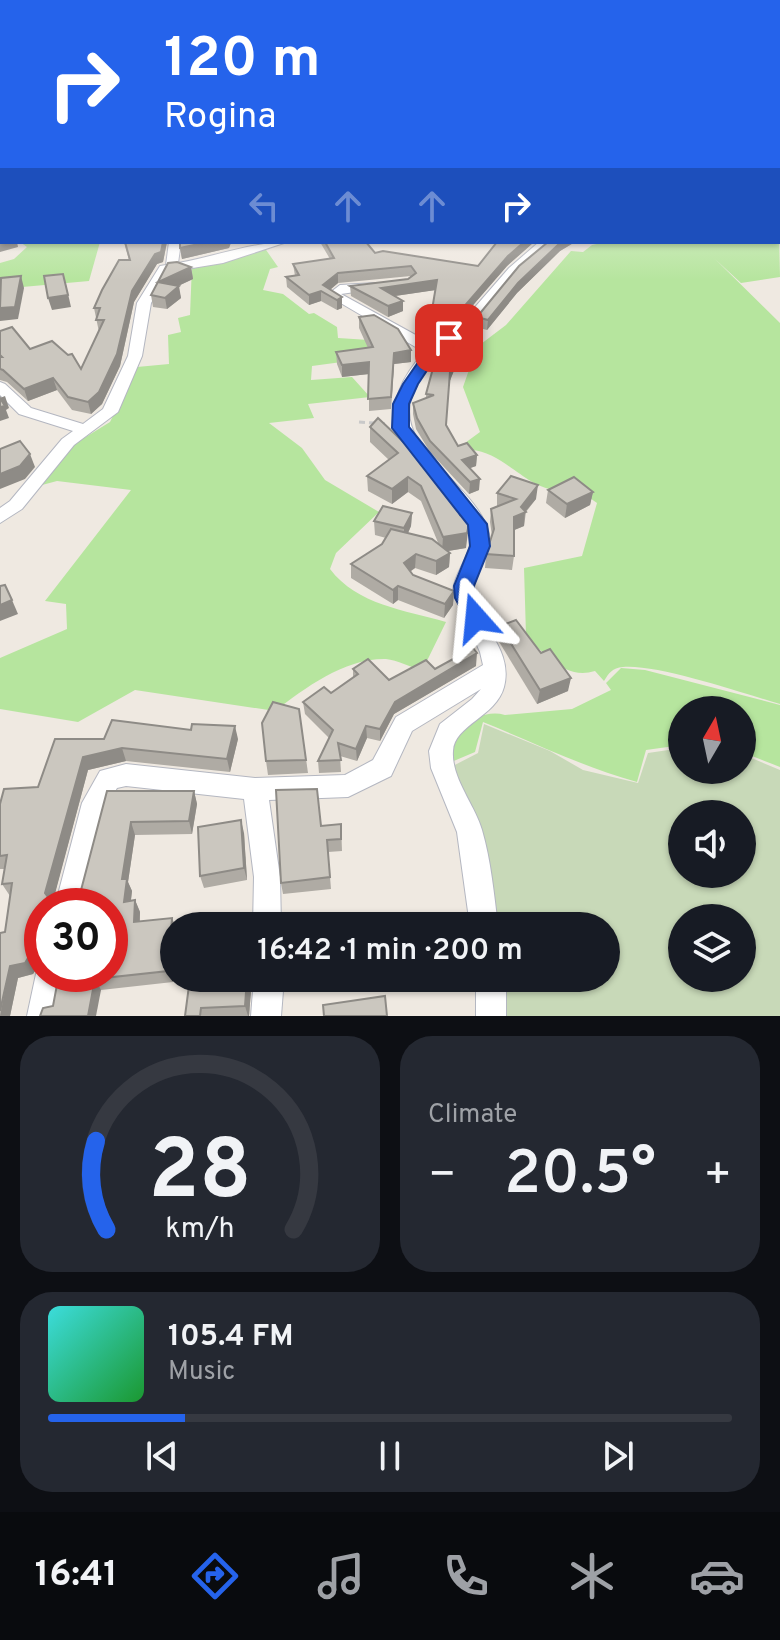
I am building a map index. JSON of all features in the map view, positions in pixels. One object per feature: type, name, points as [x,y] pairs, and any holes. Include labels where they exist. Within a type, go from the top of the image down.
[{"type":"street","points":[[172,266],[175,244]]},
{"type":"street","points":[[0,387],[25,411],[83,429],[94,426],[110,412],[135,356],[144,303],[156,277],[172,266],[219,260],[274,244]]},
{"type":"street","points":[[482,912],[467,821],[440,755],[443,737],[454,721],[486,700],[495,669],[488,638],[465,598],[465,577],[480,546],[477,524],[401,422],[406,394],[433,351],[466,326],[515,266],[544,244]]},
{"type":"street","points":[[388,284],[340,289],[333,295],[433,351]]},
{"type":"street","points":[[0,517],[16,505],[83,429]]},
{"type":"street","points":[[441,588],[465,598]]},
{"type":"street","points":[[74,888],[95,803],[109,779],[126,775],[255,789],[348,786],[382,768],[404,724],[495,669]]},
{"type":"street","points":[[255,789],[267,877],[267,912]]},
{"type":"street","points":[[42,1016],[47,992]]},
{"type":"street","points":[[266,1016],[268,992]]},
{"type":"street","points":[[491,992],[491,1016]]},
{"type":"path","points":[[359,422],[401,422]]},
{"type":"green space","points":[[23,244],[99,244],[89,281],[0,289],[0,263],[14,259],[27,247]]},
{"type":"green space","points":[[597,244],[779,244],[780,277],[741,283],[715,259],[780,323],[780,704],[700,680],[638,667],[611,671],[604,681],[595,671],[574,672],[556,664],[526,635],[524,568],[582,556],[597,503],[574,487],[560,490],[534,483],[498,459],[471,450],[465,443],[480,432],[463,387],[477,347],[506,325],[571,251],[583,252]]},
{"type":"green space","points":[[264,247],[278,267],[270,269],[263,290],[283,294],[309,314],[314,313],[337,327],[338,338],[369,340],[379,357],[312,366],[311,380],[352,377],[370,397],[308,404],[314,418],[269,423],[302,448],[325,480],[379,512],[336,553],[330,569],[354,591],[368,598],[446,622],[422,671],[386,659],[356,663],[312,684],[275,711],[135,690],[78,722],[0,709],[0,658],[67,629],[66,604],[45,601],[131,490],[57,481],[42,485],[68,448],[110,422],[137,367],[169,364],[168,335],[181,332],[178,318],[190,315],[192,265]]},
{"type":"green space","points":[[621,668],[645,670],[745,696],[668,696],[668,747],[646,750],[637,782],[578,762],[483,722],[475,752],[449,763],[457,728],[480,716],[572,709],[611,690],[606,683]]},
{"type":"green space","points":[[756,699],[780,705],[780,767],[756,758]]},
{"type":"green space","points":[[484,724],[550,751],[583,770],[638,783],[648,753],[668,750],[668,784],[756,784],[756,760],[780,770],[780,1016],[497,1016],[498,992],[620,992],[620,912],[489,912],[449,768],[478,753]]},
{"type":"building","points":[[126,244],[163,244],[161,252],[155,254],[132,291],[117,354],[99,392],[88,402],[68,397],[53,378],[24,389],[0,369],[0,331],[12,327],[30,349],[52,341],[68,355],[72,354],[81,369],[104,320],[96,320],[100,308],[94,308],[102,290],[119,260],[130,260]]},
{"type":"building","points":[[326,244],[368,244],[375,253],[383,251],[478,266],[495,244],[522,244],[462,309],[432,330],[429,328],[437,280],[381,288],[403,301],[388,306],[350,286],[408,279],[416,273],[411,266],[338,273],[323,285],[342,297],[337,300],[321,291],[309,295],[286,277],[299,275],[293,264],[334,258]]},
{"type":"building","points":[[546,244],[559,244],[518,283],[488,320],[477,317],[519,266]]},
{"type":"building","points":[[177,262],[191,267],[158,282],[179,286],[165,298],[151,295],[168,263]]},
{"type":"building","points":[[63,274],[68,295],[48,298],[44,276]]},
{"type":"building","points":[[21,276],[15,307],[0,308],[1,278]]},
{"type":"building","points":[[374,315],[398,329],[411,350],[394,353],[391,397],[368,399],[369,362],[342,365],[336,352],[373,347],[359,317]]},
{"type":"building","points":[[477,317],[466,348],[459,347],[450,372],[446,425],[458,446],[467,443],[477,455],[462,460],[480,479],[470,482],[430,441],[417,418],[413,403],[434,395],[426,394],[438,350]]},
{"type":"building","points":[[378,418],[449,485],[460,515],[464,514],[469,524],[467,533],[443,537],[421,486],[408,477],[392,489],[367,476],[398,453],[370,427]]},
{"type":"building","points":[[20,441],[30,454],[20,466],[0,474],[0,449]]},
{"type":"building","points":[[511,476],[538,485],[521,507],[526,512],[514,517],[514,556],[486,554],[494,529],[491,509],[516,499],[497,493]]},
{"type":"building","points":[[574,477],[593,492],[567,504],[548,490]]},
{"type":"building","points":[[383,506],[412,513],[404,528],[374,521]]},
{"type":"building","points":[[391,529],[432,539],[450,553],[436,561],[416,554],[404,563],[413,575],[454,591],[445,604],[398,586],[393,590],[351,564],[382,544]]},
{"type":"building","points":[[5,585],[12,600],[0,605],[0,586]]},
{"type":"building","points":[[516,620],[541,653],[550,649],[571,678],[540,690],[500,626]]},
{"type":"building","points":[[473,648],[477,653],[395,702],[380,729],[366,726],[356,749],[338,743],[341,760],[318,761],[333,730],[303,702],[324,687],[331,693],[358,674],[353,669],[368,659],[389,680],[426,660],[435,669]]},
{"type":"building","points":[[273,702],[299,709],[306,760],[266,761],[262,723]]},
{"type":"building","points":[[112,720],[191,730],[192,724],[235,726],[227,759],[122,748],[83,757],[46,888],[24,888],[24,963],[10,966],[0,1011],[0,933],[5,932],[12,883],[2,884],[7,855],[0,856],[0,804],[4,789],[38,787],[55,739],[104,739]]},
{"type":"building","points":[[317,789],[321,826],[341,824],[341,839],[327,840],[330,877],[281,883],[276,790]]},
{"type":"building","points":[[107,791],[194,791],[189,821],[131,822],[122,879],[127,879],[126,888],[82,888]]},
{"type":"building","points":[[241,820],[244,868],[200,876],[198,827]]},
{"type":"building","points":[[135,900],[134,922],[160,919],[160,972],[128,975],[128,901]]},
{"type":"building","points":[[56,992],[93,992],[88,1016],[40,1016],[43,1008],[53,1006]]},
{"type":"building","points":[[188,992],[246,992],[245,1006],[201,1008],[200,1016],[185,1016]]},
{"type":"building","points":[[385,996],[387,1016],[324,1016],[323,1005]]},
{"type":"route","points":[[449,338],[433,351],[411,384],[401,404],[401,428],[477,524],[480,546],[470,564],[464,586],[465,598],[476,618]]}]
